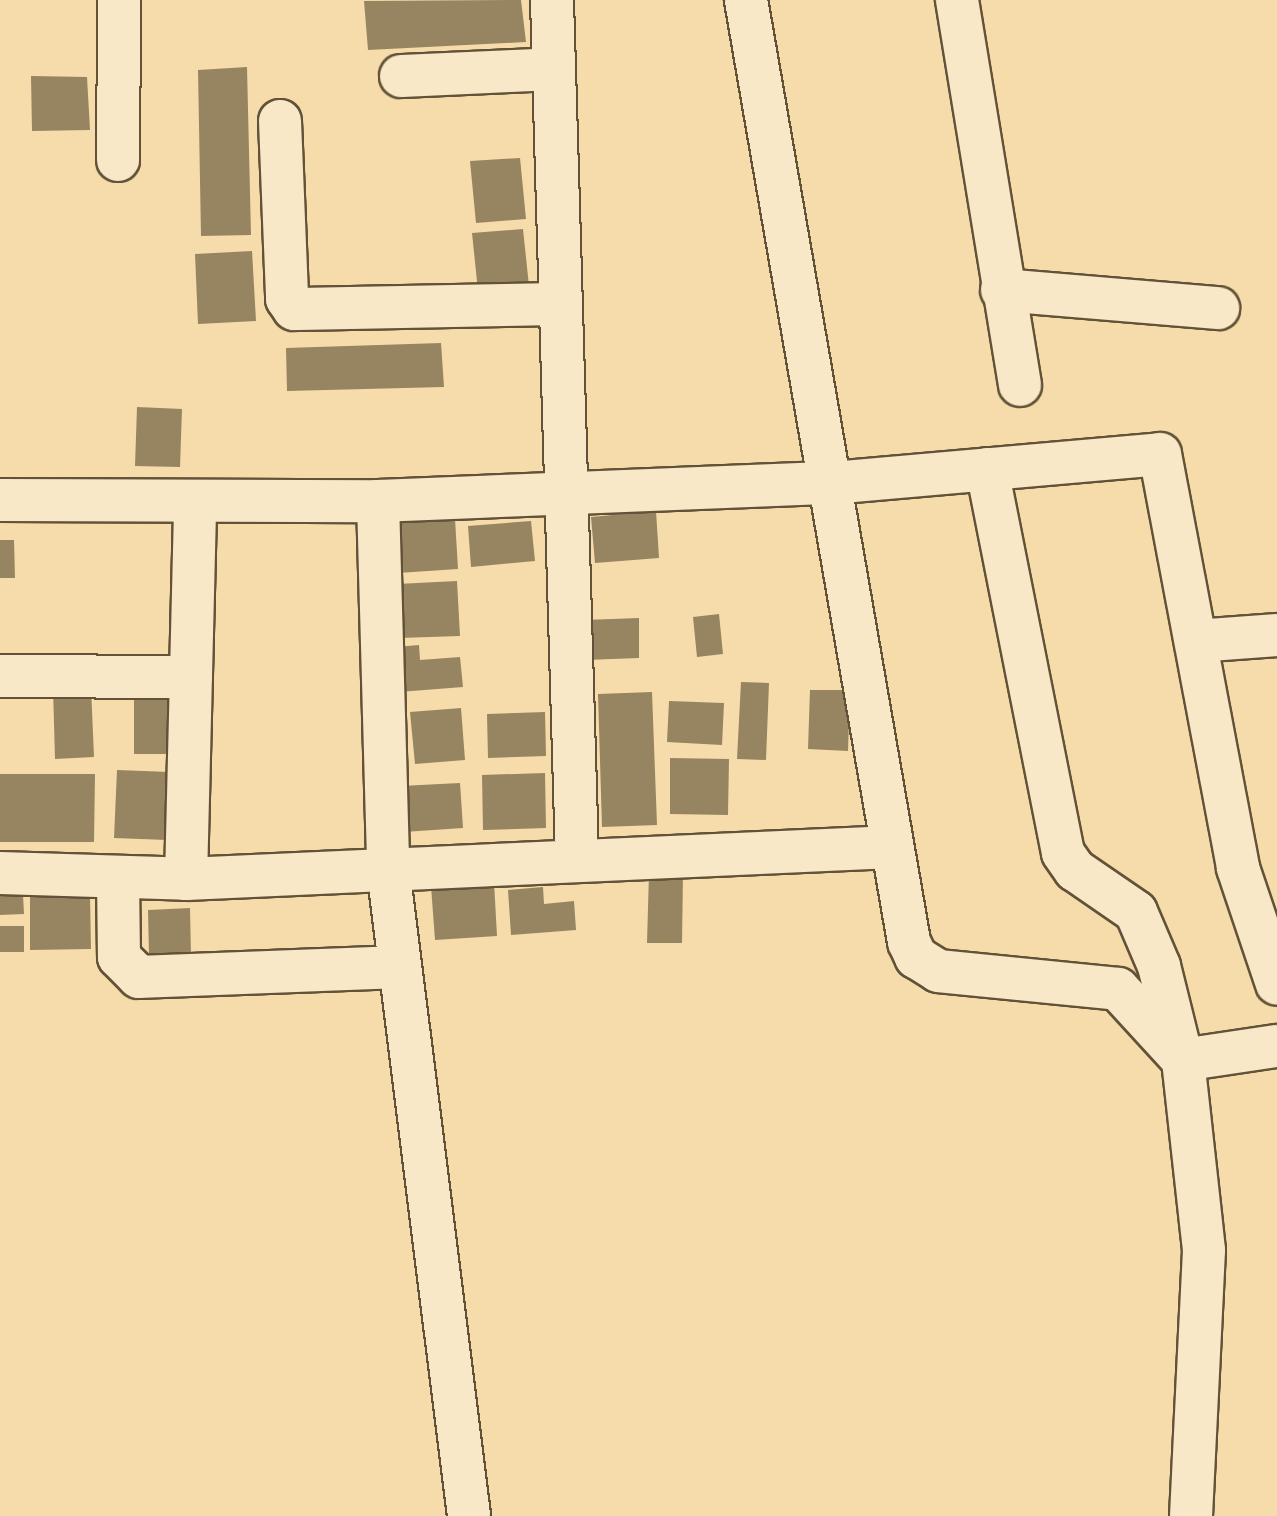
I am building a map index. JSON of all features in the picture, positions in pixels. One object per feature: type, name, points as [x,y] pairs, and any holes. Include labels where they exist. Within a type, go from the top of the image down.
[{"type":"street","points":[[118,160],[119,0]]},
{"type":"street","points":[[552,0],[577,857]]},
{"type":"street","points":[[746,0],[909,942],[925,966],[1101,982],[1138,1006],[1183,1060]]},
{"type":"street","points":[[957,0],[1002,290],[1020,385]]},
{"type":"street","points":[[401,76],[554,69]]},
{"type":"street","points":[[280,121],[287,299],[294,309],[561,304]]},
{"type":"street","points":[[1002,290],[1218,308]]},
{"type":"street","points":[[0,500],[378,501],[567,490],[831,483],[1160,454],[1238,868],[1277,984]]},
{"type":"street","points":[[987,469],[1063,853],[1075,870],[1136,912],[1159,966],[1183,1060],[1204,1250],[1191,1516]]},
{"type":"street","points":[[378,501],[388,869],[469,1516]]},
{"type":"street","points":[[186,879],[195,502]]},
{"type":"street","points":[[1196,641],[1277,635]]},
{"type":"street","points":[[0,676],[191,677]]},
{"type":"street","points":[[0,873],[186,879],[577,857],[892,847]]},
{"type":"street","points":[[118,877],[119,957],[126,970],[139,977],[399,967]]},
{"type":"street","points":[[1183,1060],[1277,1046]]},
{"type":"building","points":[[521,0],[526,42],[368,50],[364,1]]},
{"type":"building","points":[[247,67],[251,235],[201,236],[198,70]]},
{"type":"building","points":[[31,76],[87,77],[90,130],[32,131]]},
{"type":"building","points":[[520,158],[526,219],[476,223],[470,161]]},
{"type":"building","points":[[523,229],[529,286],[478,291],[472,233]]},
{"type":"building","points":[[252,251],[256,321],[198,324],[195,254]]},
{"type":"building","points":[[441,343],[444,387],[287,391],[286,348]]},
{"type":"building","points":[[137,407],[182,409],[180,467],[135,466]]},
{"type":"building","points":[[656,511],[659,558],[595,563],[591,517]]},
{"type":"building","points":[[455,519],[458,569],[398,573],[395,523]]},
{"type":"building","points":[[531,521],[535,561],[471,567],[468,526]]},
{"type":"building","points":[[0,540],[14,540],[15,578],[0,578]]},
{"type":"building","points":[[457,581],[460,636],[399,638],[397,584]]},
{"type":"building","points":[[719,614],[723,654],[697,657],[693,617]]},
{"type":"building","points":[[639,618],[639,658],[585,660],[584,620]]},
{"type":"building","points":[[419,645],[420,660],[460,657],[463,687],[399,692],[396,647]]},
{"type":"building","points":[[741,682],[769,683],[766,760],[737,759]]},
{"type":"building","points":[[91,687],[94,757],[55,759],[53,688]]},
{"type":"building","points":[[134,688],[183,688],[171,754],[134,754]]},
{"type":"building","points":[[810,690],[850,690],[848,751],[808,749]]},
{"type":"building","points":[[652,692],[657,825],[602,827],[598,694]]},
{"type":"building","points":[[669,701],[724,703],[722,745],[667,742]]},
{"type":"building","points":[[461,708],[465,760],[415,764],[410,712]]},
{"type":"building","points":[[545,712],[546,756],[488,758],[487,714]]},
{"type":"building","points":[[670,758],[729,759],[728,815],[670,814]]},
{"type":"building","points":[[117,770],[170,772],[167,840],[114,838]]},
{"type":"building","points":[[545,773],[546,828],[483,830],[482,775]]},
{"type":"building","points":[[0,774],[95,774],[94,842],[0,842]]},
{"type":"building","points":[[460,783],[463,828],[404,832],[401,786]]},
{"type":"building","points":[[649,873],[683,873],[682,943],[647,943]]},
{"type":"building","points":[[494,882],[497,936],[435,940],[431,886]]},
{"type":"building","points":[[543,887],[544,904],[574,901],[576,930],[511,935],[508,890]]},
{"type":"building","points":[[0,895],[23,895],[24,914],[0,915]]},
{"type":"building","points":[[90,896],[91,949],[30,950],[30,897]]},
{"type":"building","points":[[190,908],[191,956],[149,957],[148,910]]},
{"type":"building","points":[[0,926],[24,926],[24,952],[0,952]]}]
